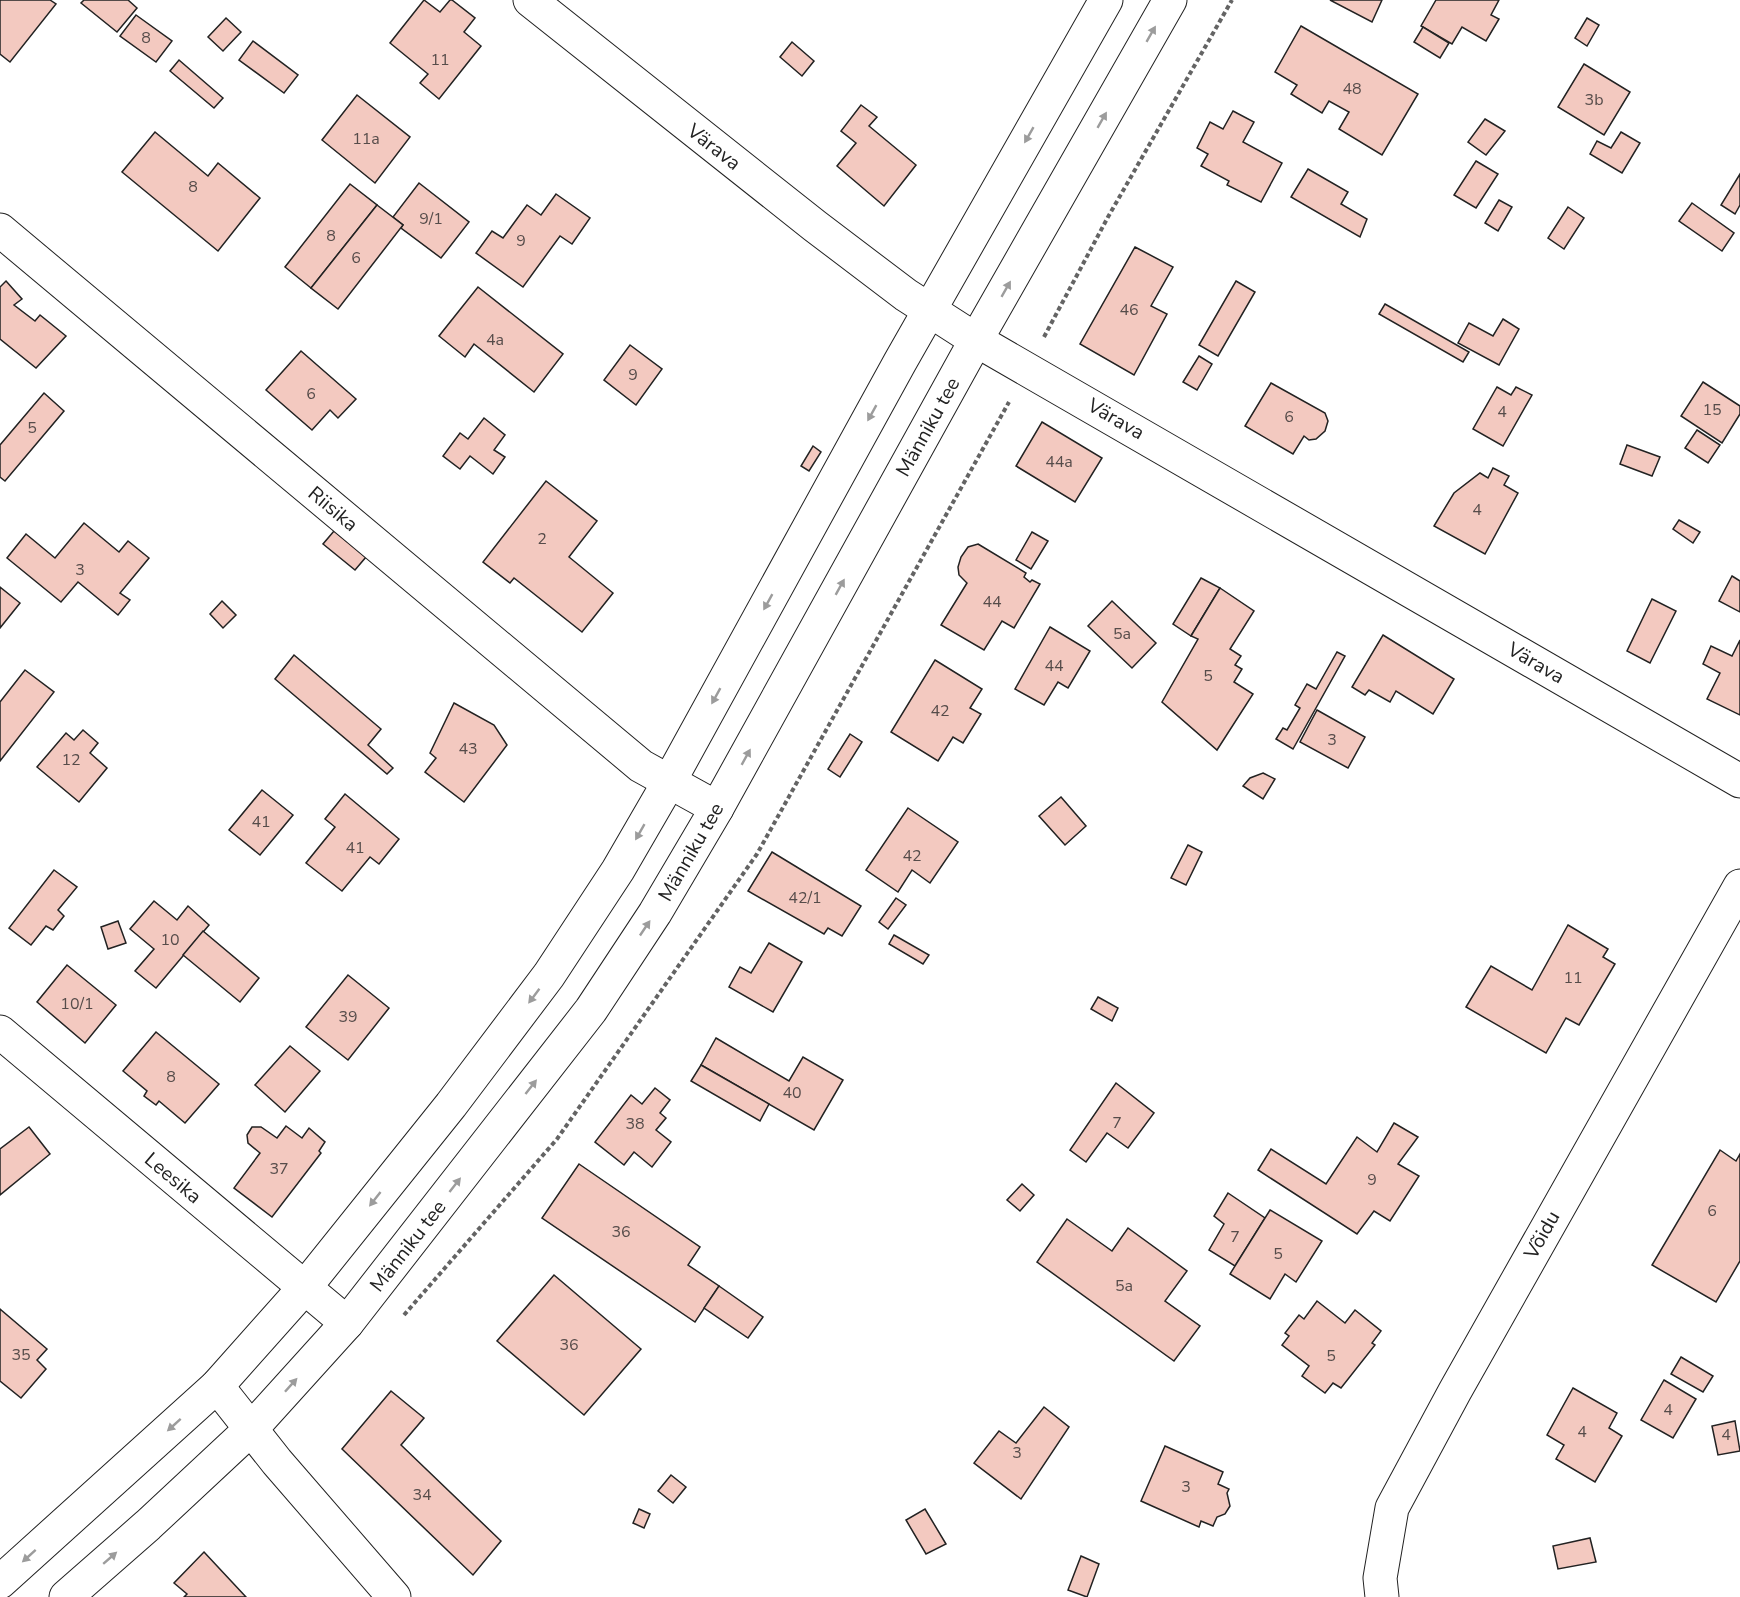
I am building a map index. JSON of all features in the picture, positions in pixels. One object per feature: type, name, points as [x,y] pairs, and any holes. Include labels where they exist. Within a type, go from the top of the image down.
[{"type":"street","name":"Värava","points":[[530,0],[815,226],[906,295],[976,340],[1740,781]]},
{"type":"street","points":[[0,1582],[217,1386],[306,1286],[451,1105],[549,975],[618,870],[669,782],[930,310],[1106,0]]},
{"type":"street","name":"Männiku tee","points":[[66,1597],[148,1525],[252,1428],[348,1323],[591,1010],[655,913],[717,808],[976,340],[1170,0]]},
{"type":"street","name":"Riisika","points":[[0,230],[641,766],[717,808]]},
{"type":"street","name":"Võidu","points":[[1382,1597],[1380,1578],[1392,1508],[1455,1390],[1740,886]]},
{"type":"street","name":"Leesika","points":[[0,1032],[348,1323]]},
{"type":"street","points":[[217,1386],[277,1462],[393,1597]]},
{"type":"path","points":[[1028,368],[1108,217],[1232,0]]},
{"type":"building","points":[[0,0],[50,0],[56,4],[10,62],[0,54]]},
{"type":"building","points":[[84,0],[128,0],[137,8],[117,32],[81,3]]},
{"type":"building","points":[[424,0],[440,12],[452,0],[475,18],[464,32],[481,46],[439,99],[420,83],[428,74],[390,43]]},
{"type":"building","points":[[1330,0],[1382,0],[1372,22]]},
{"type":"building","points":[[1436,0],[1499,0],[1491,15],[1499,19],[1486,41],[1462,27],[1452,44],[1421,26]]},
{"type":"building","points":[[136,15],[172,41],[156,62],[120,36]]},
{"type":"building","points":[[226,18],[241,32],[223,51],[208,37]]},
{"type":"building","points":[[1587,18],[1599,25],[1587,46],[1575,38]]},
{"type":"building","points":[[1301,26],[1418,94],[1382,155],[1339,129],[1349,112],[1329,101],[1322,113],[1291,94],[1297,85],[1275,72]]},
{"type":"building","points":[[1423,27],[1449,43],[1440,58],[1414,42]]},
{"type":"building","points":[[253,41],[298,75],[284,93],[239,60]]},
{"type":"building","points":[[792,42],[814,61],[802,76],[780,57]]},
{"type":"building","points":[[179,60],[223,98],[214,108],[170,71]]},
{"type":"building","points":[[1584,64],[1630,92],[1604,135],[1558,107]]},
{"type":"building","points":[[357,95],[410,137],[375,183],[322,140]]},
{"type":"building","points":[[861,105],[877,117],[869,126],[916,165],[884,206],[837,166],[856,143],[841,131]]},
{"type":"building","points":[[1233,111],[1254,122],[1243,142],[1282,163],[1261,202],[1227,185],[1229,181],[1201,166],[1208,154],[1197,148],[1210,122],[1223,129]]},
{"type":"building","points":[[1485,119],[1505,131],[1486,155],[1468,142]]},
{"type":"building","points":[[155,132],[208,176],[218,163],[260,198],[218,251],[122,172]]},
{"type":"building","points":[[1621,132],[1640,143],[1622,173],[1590,154],[1597,141],[1611,148]]},
{"type":"building","points":[[1476,161],[1498,174],[1476,208],[1454,195]]},
{"type":"building","points":[[1308,169],[1348,192],[1341,204],[1367,219],[1360,237],[1291,197]]},
{"type":"building","points":[[1740,174],[1740,205],[1735,214],[1721,205]]},
{"type":"building","points":[[419,183],[469,222],[441,258],[401,228],[403,225],[393,217]]},
{"type":"building","points":[[350,184],[377,205],[311,288],[285,267]]},
{"type":"building","points":[[556,194],[590,218],[572,244],[560,236],[523,287],[476,253],[492,231],[503,238],[527,205],[541,215]]},
{"type":"building","points":[[1499,200],[1512,207],[1498,231],[1485,223]]},
{"type":"building","points":[[1692,203],[1734,233],[1722,251],[1679,221]]},
{"type":"building","points":[[377,205],[403,225],[338,309],[311,288]]},
{"type":"building","points":[[1568,207],[1584,218],[1564,249],[1548,238]]},
{"type":"building","points":[[1135,247],[1173,267],[1151,306],[1167,314],[1134,375],[1080,344]]},
{"type":"building","points":[[6,281],[22,299],[14,305],[35,321],[40,315],[66,336],[36,368],[0,339],[0,287]]},
{"type":"building","points":[[1236,281],[1255,292],[1218,356],[1199,345]]},
{"type":"building","points":[[478,287],[563,354],[534,392],[474,344],[465,357],[439,336]]},
{"type":"building","points":[[1385,304],[1469,352],[1463,362],[1379,314]]},
{"type":"building","points":[[1503,319],[1519,329],[1499,365],[1458,343],[1469,323],[1493,336]]},
{"type":"building","points":[[630,345],[662,369],[636,405],[604,380]]},
{"type":"building","points":[[301,351],[356,399],[338,418],[330,410],[312,430],[266,390]]},
{"type":"building","points":[[1199,356],[1212,364],[1197,390],[1183,382]]},
{"type":"building","points":[[1703,382],[1740,406],[1740,414],[1722,443],[1681,416]]},
{"type":"building","points":[[1271,383],[1325,413],[1328,421],[1325,431],[1316,439],[1309,440],[1304,436],[1293,454],[1245,426]]},
{"type":"building","points":[[1497,387],[1511,395],[1516,387],[1532,395],[1503,446],[1473,429]]},
{"type":"building","points":[[44,393],[64,411],[5,481],[0,477],[0,445]]},
{"type":"building","points":[[484,418],[505,435],[494,450],[505,457],[493,474],[470,456],[460,469],[443,456],[460,433],[468,439]]},
{"type":"building","points":[[1042,422],[1102,458],[1075,502],[1016,466]]},
{"type":"building","points":[[1697,430],[1720,445],[1708,463],[1685,448]]},
{"type":"building","points":[[1627,445],[1660,457],[1652,476],[1620,464]]},
{"type":"building","points":[[813,446],[821,452],[809,471],[801,466]]},
{"type":"building","points":[[1493,468],[1509,476],[1504,485],[1518,493],[1485,554],[1434,526],[1454,493],[1480,473],[1488,478]]},
{"type":"building","points":[[546,481],[597,521],[569,557],[613,593],[582,632],[514,578],[510,583],[483,562]]},
{"type":"building","points":[[1679,520],[1700,532],[1693,543],[1673,529]]},
{"type":"building","points":[[84,523],[119,552],[128,541],[149,558],[120,593],[130,600],[118,615],[78,582],[61,602],[7,558],[26,534],[55,558]]},
{"type":"building","points":[[334,531],[366,557],[355,570],[323,544]]},
{"type":"building","points":[[1032,532],[1048,541],[1031,569],[1016,560]]},
{"type":"building","points":[[978,544],[1026,573],[1024,577],[1030,582],[1032,580],[1040,584],[1014,628],[1002,621],[984,650],[941,625],[967,583],[959,575],[958,567],[961,557],[968,547]]},
{"type":"building","points":[[1732,576],[1740,581],[1740,612],[1719,601]]},
{"type":"building","points":[[1201,578],[1220,588],[1191,636],[1173,624]]},
{"type":"building","points":[[0,587],[20,603],[0,628]]},
{"type":"building","points":[[1220,588],[1254,611],[1230,649],[1241,656],[1235,665],[1242,669],[1234,682],[1253,694],[1217,750],[1162,702],[1198,639],[1191,636]]},
{"type":"building","points":[[1652,599],[1676,611],[1650,663],[1627,651]]},
{"type":"building","points":[[222,601],[236,615],[223,628],[210,614]]},
{"type":"building","points":[[1112,601],[1156,643],[1132,668],[1088,626]]},
{"type":"building","points":[[1050,627],[1090,651],[1068,688],[1058,682],[1044,705],[1015,689]]},
{"type":"building","points":[[1383,635],[1454,679],[1433,714],[1396,691],[1390,702],[1369,690],[1365,695],[1352,687]]},
{"type":"building","points":[[1740,640],[1740,715],[1707,699],[1720,673],[1703,664],[1711,646],[1732,656]]},
{"type":"building","points":[[1337,652],[1345,656],[1293,749],[1276,739],[1283,728],[1287,730],[1300,708],[1295,705],[1307,684],[1316,689]]},
{"type":"building","points":[[294,655],[381,729],[368,745],[393,768],[387,774],[275,679]]},
{"type":"building","points":[[935,660],[982,689],[970,708],[981,714],[963,743],[953,737],[938,761],[891,732]]},
{"type":"building","points":[[25,670],[54,692],[0,761],[0,702]]},
{"type":"building","points":[[454,703],[494,725],[507,745],[464,802],[425,772],[436,758],[430,753]]},
{"type":"building","points":[[1317,710],[1365,737],[1348,768],[1300,742]]},
{"type":"building","points":[[83,730],[98,743],[90,753],[107,768],[79,802],[37,767],[66,733],[74,740]]},
{"type":"building","points":[[850,734],[862,742],[840,777],[828,769]]},
{"type":"building","points":[[1263,773],[1275,779],[1263,799],[1243,786],[1250,778]]},
{"type":"building","points":[[262,790],[293,815],[260,855],[229,830]]},
{"type":"building","points":[[345,794],[399,839],[379,864],[370,857],[342,891],[306,863],[335,827],[325,819]]},
{"type":"building","points":[[1061,797],[1086,826],[1065,845],[1039,816]]},
{"type":"building","points":[[908,808],[958,842],[930,883],[912,870],[898,892],[866,870]]},
{"type":"building","points":[[1188,845],[1202,852],[1186,885],[1171,878]]},
{"type":"building","points":[[772,852],[861,906],[842,936],[828,928],[824,934],[748,891]]},
{"type":"building","points":[[54,870],[77,887],[58,910],[64,916],[53,930],[46,926],[31,945],[9,928]]},
{"type":"building","points":[[896,898],[906,905],[888,929],[879,922]]},
{"type":"building","points":[[154,901],[177,920],[188,906],[209,925],[156,988],[135,971],[154,949],[130,929]]},
{"type":"building","points":[[118,921],[126,943],[108,949],[101,927]]},
{"type":"building","points":[[1568,925],[1608,949],[1603,957],[1615,964],[1579,1025],[1566,1018],[1546,1053],[1466,1007],[1491,966],[1532,990]]},
{"type":"building","points":[[203,931],[259,978],[240,1002],[183,955]]},
{"type":"building","points":[[894,935],[929,955],[923,964],[889,944]]},
{"type":"building","points":[[769,943],[802,962],[773,1012],[729,987],[740,967],[751,973]]},
{"type":"building","points":[[67,965],[116,1005],[85,1043],[37,1002]]},
{"type":"building","points":[[348,975],[389,1008],[348,1060],[306,1027]]},
{"type":"building","points":[[1098,997],[1118,1008],[1112,1021],[1091,1009]]},
{"type":"building","points":[[156,1032],[219,1084],[185,1123],[159,1101],[156,1105],[144,1096],[147,1091],[123,1071]]},
{"type":"building","points":[[716,1038],[789,1081],[803,1057],[843,1080],[814,1130],[701,1065]]},
{"type":"building","points":[[290,1046],[320,1071],[285,1112],[255,1085]]},
{"type":"building","points":[[701,1065],[769,1104],[760,1121],[691,1081]]},
{"type":"building","points":[[1116,1083],[1154,1113],[1128,1148],[1107,1133],[1086,1162],[1070,1150]]},
{"type":"building","points":[[655,1088],[670,1100],[660,1113],[666,1118],[656,1130],[671,1142],[652,1167],[634,1152],[624,1165],[595,1142],[631,1095],[642,1104]]},
{"type":"building","points":[[1394,1123],[1418,1137],[1398,1164],[1419,1176],[1390,1221],[1374,1211],[1357,1234],[1258,1170],[1271,1149],[1326,1184],[1357,1137],[1377,1152]]},
{"type":"building","points":[[286,1126],[302,1138],[309,1128],[325,1142],[319,1151],[321,1153],[272,1217],[234,1188],[260,1153],[248,1143],[247,1135],[252,1127],[261,1127],[277,1138]]},
{"type":"building","points":[[29,1127],[50,1154],[0,1195],[0,1149]]},
{"type":"building","points":[[1720,1150],[1736,1161],[1740,1154],[1740,1261],[1716,1302],[1652,1265]]},
{"type":"building","points":[[579,1164],[700,1247],[688,1265],[719,1286],[695,1322],[542,1218]]},
{"type":"building","points":[[1022,1184],[1034,1195],[1020,1211],[1007,1200]]},
{"type":"building","points":[[1228,1193],[1265,1218],[1235,1266],[1209,1250],[1224,1224],[1214,1216]]},
{"type":"building","points":[[1270,1210],[1322,1241],[1296,1282],[1285,1274],[1270,1299],[1230,1274]]},
{"type":"building","points":[[1067,1219],[1112,1251],[1128,1228],[1187,1271],[1165,1301],[1200,1326],[1174,1361],[1037,1262]]},
{"type":"building","points":[[554,1275],[641,1349],[584,1415],[497,1341]]},
{"type":"building","points":[[719,1286],[763,1317],[748,1338],[704,1308]]},
{"type":"building","points":[[1317,1301],[1345,1323],[1355,1310],[1381,1331],[1372,1343],[1375,1345],[1341,1388],[1333,1383],[1325,1393],[1302,1376],[1309,1366],[1282,1345],[1289,1336],[1285,1333],[1299,1315],[1304,1319]]},
{"type":"building","points":[[0,1309],[47,1349],[37,1360],[46,1369],[21,1398],[0,1381]]},
{"type":"building","points":[[1681,1357],[1713,1376],[1703,1392],[1671,1374]]},
{"type":"building","points":[[1664,1380],[1696,1399],[1673,1438],[1641,1420]]},
{"type":"building","points":[[1573,1388],[1617,1413],[1609,1428],[1622,1436],[1595,1482],[1556,1459],[1564,1445],[1547,1435]]},
{"type":"building","points":[[391,1391],[424,1418],[401,1445],[501,1541],[473,1575],[342,1449]]},
{"type":"building","points":[[1044,1407],[1069,1427],[1021,1499],[974,1463],[999,1431],[1016,1443]]},
{"type":"building","points":[[1735,1421],[1740,1451],[1718,1455],[1712,1426]]},
{"type":"building","points":[[1165,1446],[1223,1472],[1218,1484],[1229,1489],[1227,1493],[1230,1506],[1225,1514],[1217,1517],[1213,1526],[1201,1521],[1199,1527],[1141,1501]]},
{"type":"building","points":[[671,1475],[686,1487],[673,1503],[658,1491]]},
{"type":"building","points":[[639,1509],[650,1514],[644,1528],[633,1523]]},
{"type":"building","points":[[925,1509],[946,1544],[926,1554],[906,1520]]},
{"type":"building","points":[[1590,1538],[1596,1562],[1558,1569],[1553,1546]]},
{"type":"building","points":[[204,1552],[246,1597],[184,1597],[187,1594],[174,1583]]},
{"type":"building","points":[[1081,1556],[1099,1564],[1087,1597],[1068,1590]]}]
